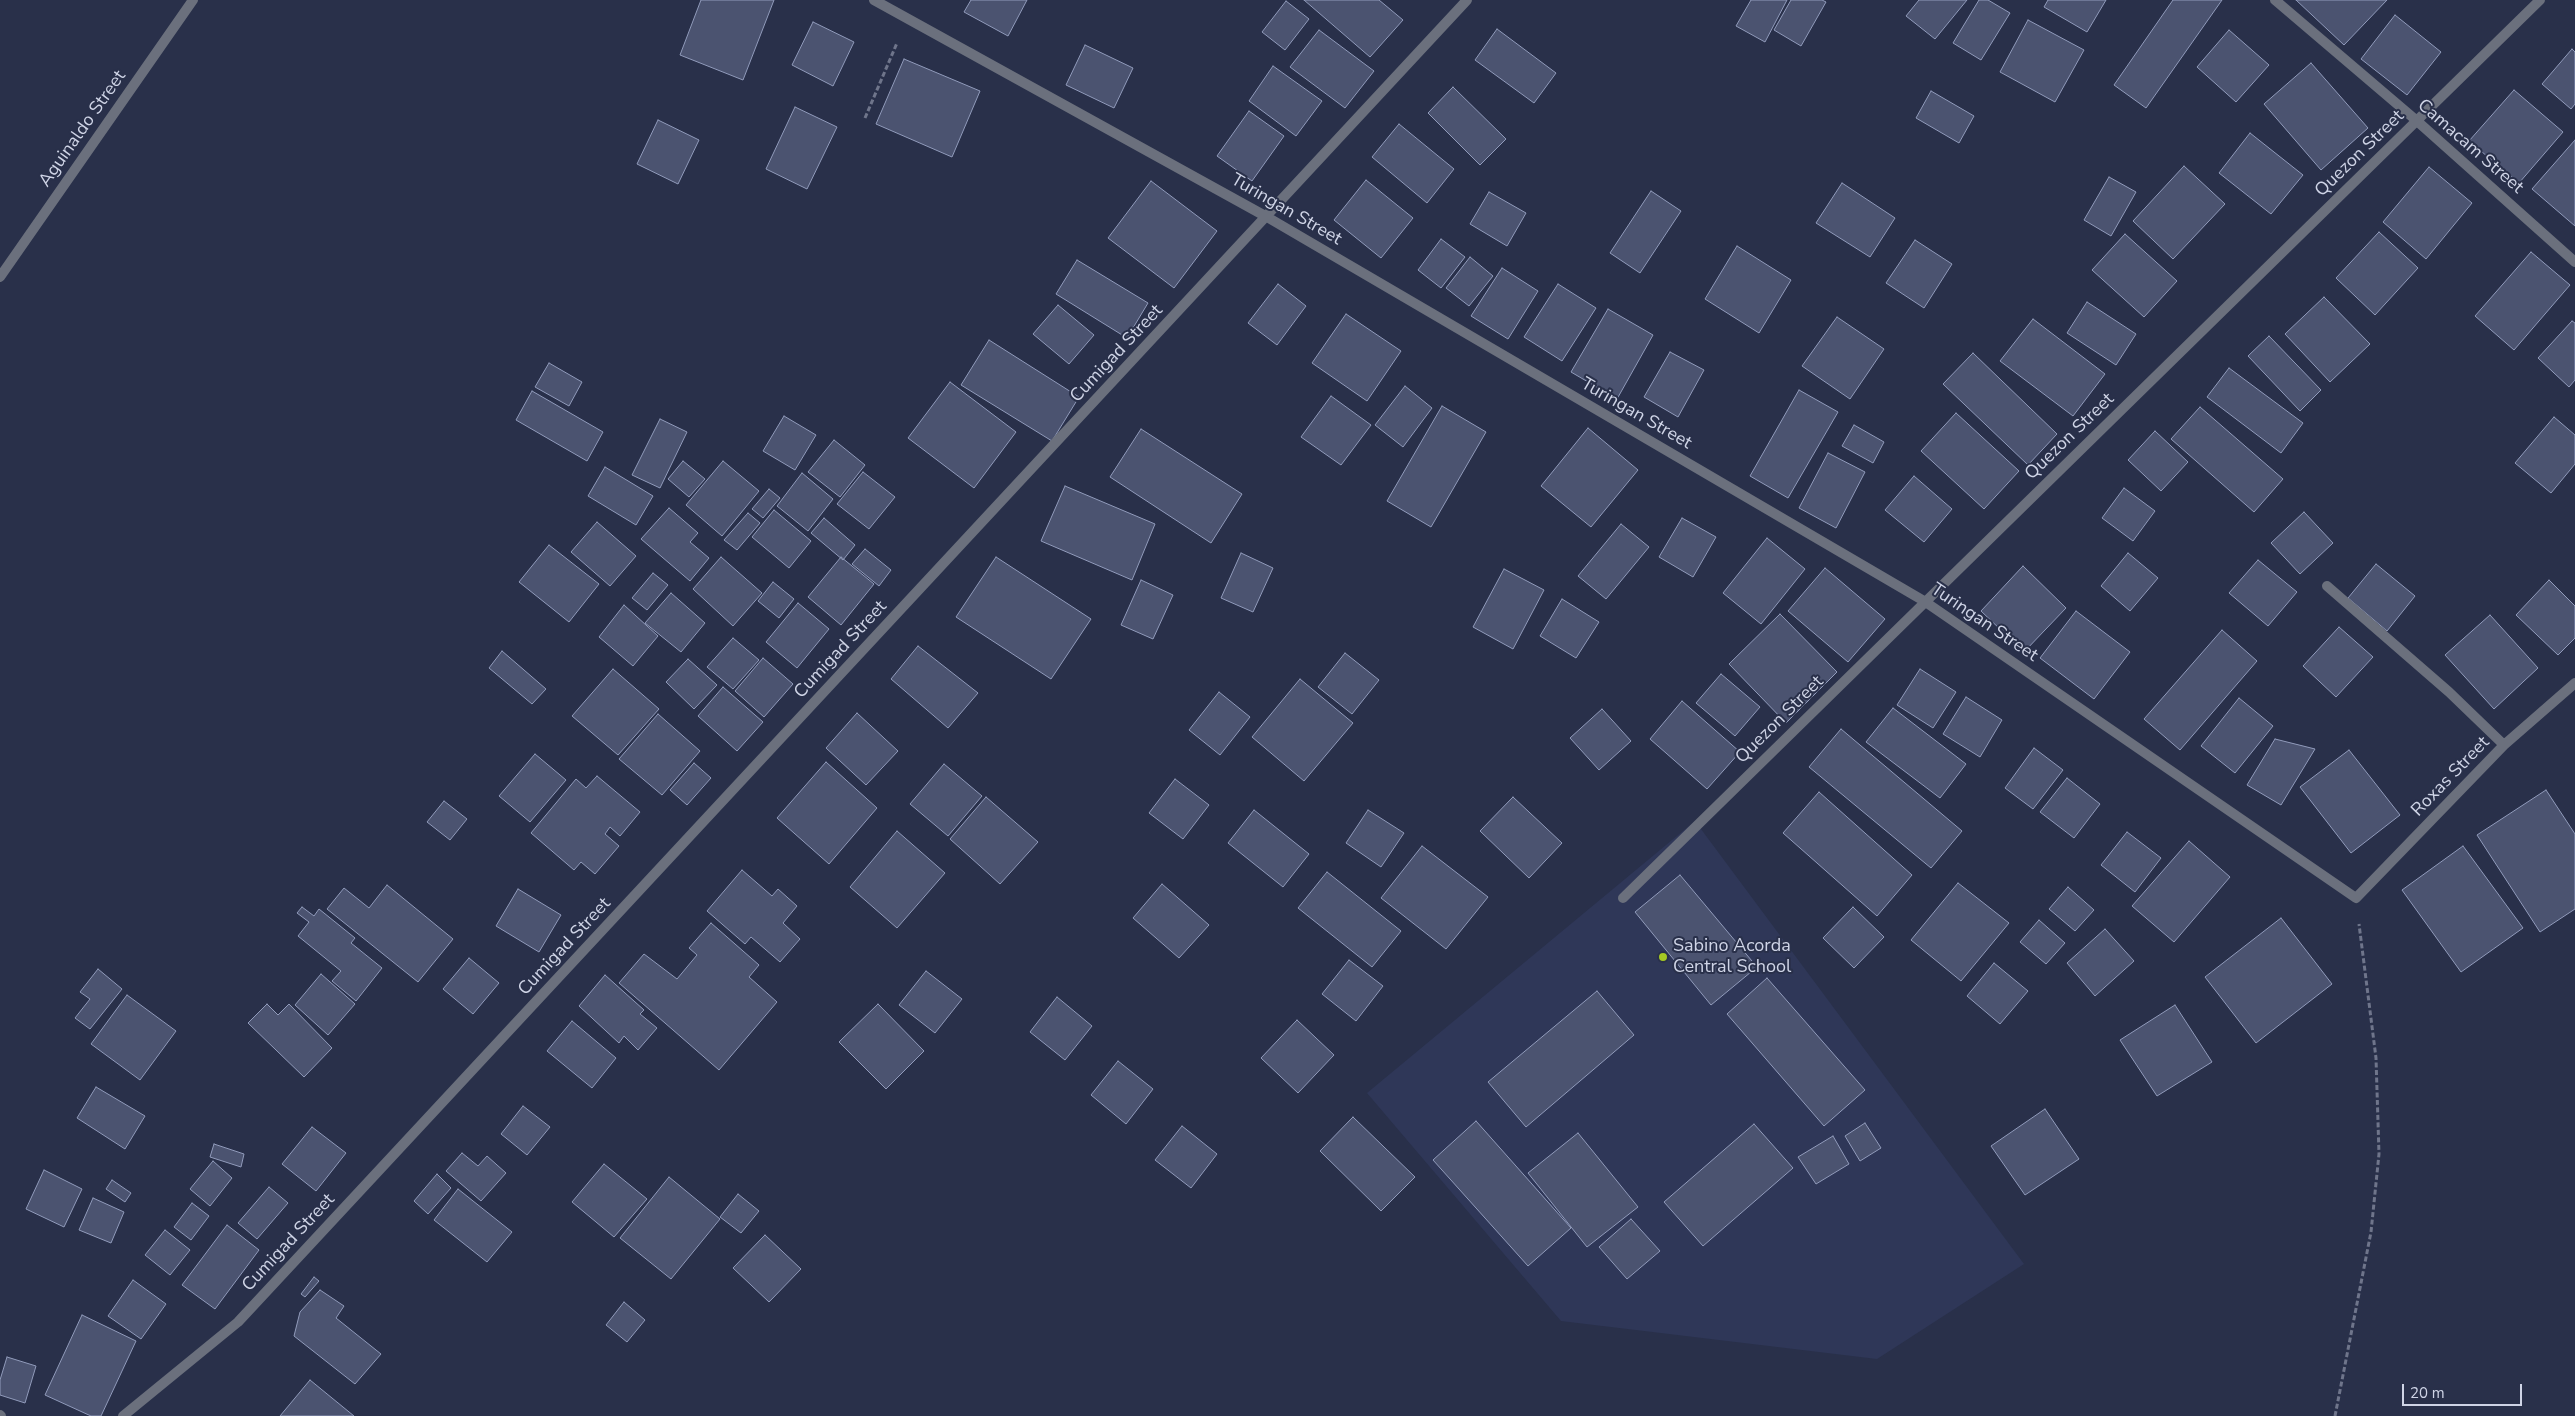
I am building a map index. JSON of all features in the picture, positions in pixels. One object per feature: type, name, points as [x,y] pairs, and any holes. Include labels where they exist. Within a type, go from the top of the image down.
[{"type":"street","name":"Aguinaldo Street","points":[[0,278],[193,0]]},
{"type":"street","name":"Turingan Street","points":[[874,0],[1267,217],[1924,601],[2356,898]]},
{"type":"street","name":"Cumigad Street","points":[[123,1416],[238,1322],[1467,0]]},
{"type":"street","name":"Camacam Street","points":[[2275,0],[2417,121],[2575,262]]},
{"type":"street","name":"Quezon Street","points":[[1623,898],[1924,601],[2540,0]]},
{"type":"street","points":[[2327,586],[2449,692],[2504,745]]},
{"type":"street","name":"Roxas Street","points":[[2356,898],[2504,745],[2575,683]]},
{"type":"path","points":[[865,118],[907,18]]},
{"type":"path","points":[[2335,1416],[2372,1232],[2379,1154],[2376,1058],[2356,898]]},
{"type":"shaded area","name":"Sabino Acorda Central School","points":[[1695,821],[2024,1264],[1877,1359],[1561,1321],[1367,1093]]},
{"type":"building","points":[[701,0],[774,0],[743,80],[680,55]]},
{"type":"building","points":[[971,0],[1027,0],[1008,36],[964,12]]},
{"type":"building","points":[[1304,0],[1379,0],[1403,20],[1370,57]]},
{"type":"building","points":[[1751,0],[1787,0],[1765,42],[1736,26]]},
{"type":"building","points":[[1791,0],[1822,0],[1826,2],[1801,46],[1774,30]]},
{"type":"building","points":[[1919,0],[1967,0],[1935,39],[1906,16]]},
{"type":"building","points":[[1979,0],[1988,0],[2010,13],[1981,60],[1953,43]]},
{"type":"building","points":[[2048,0],[2106,0],[2087,32],[2044,7]]},
{"type":"building","points":[[2173,0],[2222,0],[2146,108],[2114,85]]},
{"type":"building","points":[[2296,0],[2387,0],[2344,45]]},
{"type":"building","points":[[1286,1],[1309,19],[1285,50],[1262,32]]},
{"type":"building","points":[[2395,15],[2441,52],[2407,95],[2361,59]]},
{"type":"building","points":[[2028,20],[2084,50],[2055,102],[2000,72]]},
{"type":"building","points":[[813,22],[854,42],[833,86],[792,65]]},
{"type":"building","points":[[1497,29],[1556,73],[1534,103],[1475,60]]},
{"type":"building","points":[[1319,30],[1374,71],[1345,108],[1290,67]]},
{"type":"building","points":[[2229,30],[2269,65],[2236,102],[2197,67]]},
{"type":"building","points":[[1085,45],[1133,68],[1114,108],[1066,85]]},
{"type":"building","points":[[2572,49],[2575,52],[2575,104],[2571,109],[2542,84]]},
{"type":"building","points":[[904,59],[980,91],[952,157],[876,124]]},
{"type":"building","points":[[2311,63],[2368,128],[2321,170],[2264,104]]},
{"type":"building","points":[[1273,66],[1322,101],[1296,136],[1249,101]]},
{"type":"building","points":[[1453,87],[1506,139],[1480,165],[1428,113]]},
{"type":"building","points":[[2514,90],[2563,132],[2519,183],[2469,141]]},
{"type":"building","points":[[1931,91],[1974,116],[1959,143],[1916,118]]},
{"type":"building","points":[[795,107],[837,127],[807,189],[766,169]]},
{"type":"building","points":[[1249,111],[1284,136],[1252,181],[1217,156]]},
{"type":"building","points":[[658,120],[699,140],[678,184],[637,164]]},
{"type":"building","points":[[1399,124],[1454,169],[1427,203],[1372,157]]},
{"type":"building","points":[[2250,133],[2303,175],[2271,214],[2219,173]]},
{"type":"building","points":[[2575,140],[2575,226],[2532,189]]},
{"type":"building","points":[[2184,166],[2225,204],[2173,259],[2133,221]]},
{"type":"building","points":[[2429,167],[2472,203],[2426,259],[2383,222]]},
{"type":"building","points":[[2109,177],[2136,192],[2111,236],[2084,220]]},
{"type":"building","points":[[1366,180],[1413,218],[1381,258],[1334,220]]},
{"type":"building","points":[[1151,181],[1217,231],[1174,288],[1108,238]]},
{"type":"building","points":[[1842,183],[1895,218],[1870,257],[1816,223]]},
{"type":"building","points":[[1651,191],[1681,211],[1640,273],[1610,253]]},
{"type":"building","points":[[1489,192],[1526,213],[1507,246],[1470,224]]},
{"type":"building","points":[[2379,232],[2418,268],[2375,315],[2336,278]]},
{"type":"building","points":[[2125,234],[2177,281],[2144,317],[2092,270]]},
{"type":"building","points":[[1441,239],[1465,257],[1441,288],[1418,270]]},
{"type":"building","points":[[1915,240],[1952,264],[1924,308],[1886,283]]},
{"type":"building","points":[[1737,246],[1791,280],[1759,333],[1705,299]]},
{"type":"building","points":[[2531,252],[2570,285],[2514,350],[2475,316]]},
{"type":"building","points":[[1470,257],[1493,276],[1469,306],[1446,288]]},
{"type":"building","points":[[1077,260],[1148,303],[1127,338],[1056,294]]},
{"type":"building","points":[[1502,268],[1538,291],[1508,339],[1471,316]]},
{"type":"building","points":[[1278,284],[1306,306],[1277,345],[1248,323]]},
{"type":"building","points":[[1558,284],[1596,308],[1562,361],[1524,337]]},
{"type":"building","points":[[2324,297],[2370,344],[2330,382],[2285,334]]},
{"type":"building","points":[[2087,302],[2136,334],[2116,365],[2067,333]]},
{"type":"building","points":[[1058,305],[1094,335],[1069,364],[1033,334]]},
{"type":"building","points":[[1608,309],[1653,335],[1617,399],[1571,372]]},
{"type":"building","points":[[1346,314],[1401,351],[1367,401],[1312,363]]},
{"type":"building","points":[[1837,317],[1884,349],[1850,399],[1802,366]]},
{"type":"building","points":[[2033,319],[2105,374],[2073,416],[2000,361]]},
{"type":"building","points":[[2572,321],[2575,323],[2575,380],[2569,387],[2538,358]]},
{"type":"building","points":[[2269,336],[2321,390],[2300,411],[2248,356]]},
{"type":"building","points":[[989,340],[1079,397],[1052,441],[961,385]]},
{"type":"building","points":[[1670,352],[1704,370],[1678,417],[1644,397]]},
{"type":"building","points":[[1973,353],[2057,434],[2028,465],[1943,384]]},
{"type":"building","points":[[549,363],[582,382],[569,406],[535,387]]},
{"type":"building","points":[[2229,368],[2303,423],[2281,453],[2207,397]]},
{"type":"building","points":[[950,382],[1016,432],[974,488],[908,438]]},
{"type":"building","points":[[1405,386],[1432,408],[1403,447],[1375,425]]},
{"type":"building","points":[[1799,390],[1838,412],[1788,498],[1750,476]]},
{"type":"building","points":[[532,391],[603,432],[587,461],[516,420]]},
{"type":"building","points":[[1331,396],[1371,425],[1341,465],[1301,437]]},
{"type":"building","points":[[1442,406],[1486,432],[1431,527],[1387,501]]},
{"type":"building","points":[[2200,407],[2283,479],[2254,512],[2171,439]]},
{"type":"building","points":[[1956,413],[2019,471],[1984,509],[1921,451]]},
{"type":"building","points":[[784,416],[816,435],[795,470],[763,451]]},
{"type":"building","points":[[2554,417],[2575,435],[2575,464],[2551,493],[2515,463]]},
{"type":"building","points":[[660,419],[687,432],[660,488],[632,475]]},
{"type":"building","points":[[1854,425],[1884,442],[1873,463],[1842,446]]},
{"type":"building","points":[[1588,428],[1638,470],[1591,527],[1541,486]]},
{"type":"building","points":[[1141,429],[1242,494],[1211,543],[1110,477]]},
{"type":"building","points":[[2155,431],[2188,462],[2161,491],[2128,460]]},
{"type":"building","points":[[834,440],[865,465],[840,497],[808,472]]},
{"type":"building","points":[[1828,453],[1865,472],[1836,528],[1799,508]]},
{"type":"building","points":[[683,461],[705,479],[689,497],[668,479]]},
{"type":"building","points":[[723,461],[759,491],[722,536],[686,505]]},
{"type":"building","points":[[605,467],[653,496],[636,525],[588,496]]},
{"type":"building","points":[[863,472],[895,497],[869,529],[837,504]]},
{"type":"building","points":[[802,473],[833,499],[808,531],[777,506]]},
{"type":"building","points":[[1914,476],[1952,509],[1924,542],[1885,510]]},
{"type":"building","points":[[1065,486],[1155,524],[1132,580],[1041,541]]},
{"type":"building","points":[[2124,488],[2155,511],[2133,541],[2102,518]]},
{"type":"building","points":[[769,489],[780,498],[763,518],[752,509]]},
{"type":"building","points":[[669,508],[698,533],[690,542],[709,558],[690,581],[641,539]]},
{"type":"building","points":[[774,510],[811,541],[789,568],[752,537]]},
{"type":"building","points":[[2304,512],[2333,543],[2300,574],[2271,543]]},
{"type":"building","points":[[748,513],[760,523],[737,550],[724,540]]},
{"type":"building","points":[[824,518],[855,545],[843,560],[811,533]]},
{"type":"building","points":[[1682,518],[1716,537],[1693,577],[1659,557]]},
{"type":"building","points":[[597,522],[636,556],[610,586],[571,552]]},
{"type":"building","points":[[1621,524],[1649,547],[1606,599],[1578,576]]},
{"type":"building","points":[[1767,538],[1805,569],[1761,624],[1723,593]]},
{"type":"building","points":[[549,545],[599,584],[569,622],[519,582]]},
{"type":"building","points":[[865,549],[891,570],[879,586],[852,564]]},
{"type":"building","points":[[1241,553],[1273,568],[1253,612],[1221,598]]},
{"type":"building","points":[[2128,553],[2158,578],[2130,611],[2101,586]]},
{"type":"building","points":[[721,557],[762,593],[733,626],[693,589]]},
{"type":"building","points":[[841,557],[874,584],[841,625],[808,597]]},
{"type":"building","points":[[996,557],[1091,619],[1051,679],[956,617]]},
{"type":"building","points":[[2258,560],[2297,592],[2268,626],[2229,593]]},
{"type":"building","points":[[2376,564],[2415,596],[2387,631],[2348,598]]},
{"type":"building","points":[[2023,566],[2066,608],[2024,652],[1981,611]]},
{"type":"building","points":[[1825,568],[1885,619],[1848,662],[1788,611]]},
{"type":"building","points":[[1504,569],[1544,590],[1513,649],[1473,627]]},
{"type":"building","points":[[653,573],[668,585],[647,610],[632,598]]},
{"type":"building","points":[[1141,580],[1173,595],[1153,639],[1121,625]]},
{"type":"building","points":[[2549,580],[2575,606],[2575,638],[2558,655],[2516,615]]},
{"type":"building","points":[[773,582],[794,599],[779,618],[758,601]]},
{"type":"building","points":[[671,593],[705,623],[681,652],[645,623]]},
{"type":"building","points":[[1562,599],[1599,622],[1576,658],[1540,636]]},
{"type":"building","points":[[798,603],[829,629],[797,668],[766,642]]},
{"type":"building","points":[[624,605],[658,636],[633,666],[599,637]]},
{"type":"building","points":[[2076,611],[2130,652],[2094,699],[2040,658]]},
{"type":"building","points":[[1780,614],[1837,672],[1786,723],[1729,664]]},
{"type":"building","points":[[2490,615],[2538,668],[2494,709],[2445,655]]},
{"type":"building","points":[[2339,627],[2373,657],[2336,697],[2303,666]]},
{"type":"building","points":[[2222,630],[2257,661],[2180,750],[2144,719]]},
{"type":"building","points":[[733,638],[759,660],[733,689],[707,667]]},
{"type":"building","points":[[918,646],[978,693],[948,728],[891,679]]},
{"type":"building","points":[[502,651],[546,689],[532,704],[489,668]]},
{"type":"building","points":[[1345,653],[1379,680],[1352,714],[1318,687]]},
{"type":"building","points":[[763,658],[793,684],[764,717],[735,691]]},
{"type":"building","points":[[688,659],[717,685],[694,709],[666,682]]},
{"type":"building","points":[[613,669],[659,709],[618,755],[572,716]]},
{"type":"building","points":[[1920,669],[1956,692],[1933,728],[1897,705]]},
{"type":"building","points":[[1721,674],[1760,707],[1735,736],[1696,703]]},
{"type":"building","points":[[1300,679],[1353,723],[1304,781],[1252,737]]},
{"type":"building","points":[[723,687],[763,722],[737,751],[698,716]]},
{"type":"building","points":[[1219,692],[1250,717],[1220,755],[1189,730]]},
{"type":"building","points":[[1966,697],[2002,720],[1980,757],[1943,734]]},
{"type":"building","points":[[2239,698],[2273,726],[2235,773],[2201,746]]},
{"type":"building","points":[[1682,701],[1740,752],[1707,789],[1650,739]]},
{"type":"building","points":[[1893,708],[1966,764],[1940,798],[1866,742]]},
{"type":"building","points":[[1602,709],[1631,741],[1599,770],[1570,738]]},
{"type":"building","points":[[857,713],[898,751],[866,785],[826,748]]},
{"type":"building","points":[[658,714],[700,751],[662,795],[619,759]]},
{"type":"building","points":[[1841,729],[1962,831],[1931,868],[1809,767]]},
{"type":"building","points":[[2275,739],[2315,749],[2281,805],[2247,785]]},
{"type":"building","points":[[2034,748],[2063,770],[2033,809],[2005,788]]},
{"type":"building","points":[[2349,750],[2400,815],[2351,853],[2300,787]]},
{"type":"building","points":[[535,754],[566,780],[530,822],[499,796]]},
{"type":"building","points":[[826,762],[877,808],[829,864],[777,818]]},
{"type":"building","points":[[694,763],[711,778],[687,805],[670,790]]},
{"type":"building","points":[[944,764],[982,796],[948,836],[910,804]]},
{"type":"building","points":[[597,776],[640,812],[620,836],[610,827],[605,834],[619,846],[595,874],[581,862],[574,870],[531,833],[576,779],[586,788]]},
{"type":"building","points":[[2067,778],[2100,804],[2074,838],[2040,812]]},
{"type":"building","points":[[1175,779],[1209,805],[1183,839],[1149,813]]},
{"type":"building","points":[[2546,790],[2575,834],[2575,909],[2540,932],[2477,835]]},
{"type":"building","points":[[1819,792],[1912,875],[1877,916],[1783,833]]},
{"type":"building","points":[[986,797],[1038,842],[1000,884],[950,839]]},
{"type":"building","points":[[1513,797],[1562,843],[1529,878],[1480,831]]},
{"type":"building","points":[[444,801],[467,819],[450,840],[427,822]]},
{"type":"building","points":[[1254,810],[1309,854],[1283,887],[1228,843]]},
{"type":"building","points":[[1368,810],[1404,833],[1381,867],[1346,843]]},
{"type":"building","points":[[897,831],[945,873],[897,928],[850,887]]},
{"type":"building","points":[[2127,832],[2161,858],[2135,892],[2101,865]]},
{"type":"building","points":[[2189,841],[2230,877],[2174,942],[2132,906]]},
{"type":"building","points":[[1422,846],[1488,897],[1446,949],[1381,898]]},
{"type":"building","points":[[2463,846],[2523,928],[2461,972],[2402,890]]},
{"type":"building","points":[[742,870],[772,896],[778,889],[797,906],[783,923],[800,939],[780,962],[751,937],[745,944],[707,911]]},
{"type":"building","points":[[1327,872],[1401,931],[1372,967],[1298,908]]},
{"type":"building","points":[[1680,875],[1757,967],[1711,1005],[1635,912]]},
{"type":"building","points":[[1958,883],[2009,923],[1961,981],[1911,940]]},
{"type":"building","points":[[1162,884],[1209,925],[1179,958],[1133,918]]},
{"type":"building","points":[[387,885],[453,939],[418,982],[327,909],[344,888],[369,908]]},
{"type":"building","points":[[2068,887],[2094,910],[2075,931],[2049,909]]},
{"type":"building","points":[[518,889],[561,915],[539,952],[496,926]]},
{"type":"building","points":[[302,907],[314,916],[319,909],[355,938],[351,943],[382,968],[356,1001],[332,981],[341,971],[298,936],[309,922],[297,913]]},
{"type":"building","points":[[1853,907],[1884,937],[1854,968],[1823,938]]},
{"type":"building","points":[[2281,918],[2332,984],[2256,1043],[2205,977]]},
{"type":"building","points":[[2039,920],[2065,943],[2046,964],[2020,942]]},
{"type":"building","points":[[711,923],[759,965],[749,977],[777,1002],[719,1070],[619,983],[644,954],[677,979],[697,955],[689,948]]},
{"type":"building","points":[[2105,929],[2134,961],[2095,996],[2067,963]]},
{"type":"building","points":[[469,958],[499,983],[473,1014],[443,989]]},
{"type":"building","points":[[1349,960],[1383,986],[1356,1021],[1322,994]]},
{"type":"building","points":[[1994,963],[2028,991],[2000,1024],[1967,996]]},
{"type":"building","points":[[98,969],[122,989],[90,1029],[75,1018],[90,999],[80,992]]},
{"type":"building","points":[[926,971],[962,999],[935,1033],[899,1005]]},
{"type":"building","points":[[321,974],[355,1004],[328,1035],[295,1005]]},
{"type":"building","points":[[605,975],[644,1010],[640,1014],[657,1028],[638,1050],[624,1036],[619,1043],[579,1006]]},
{"type":"building","points":[[1767,978],[1865,1090],[1824,1126],[1727,1014]]},
{"type":"building","points":[[1597,991],[1634,1035],[1526,1127],[1488,1082]]},
{"type":"building","points":[[127,995],[176,1031],[140,1080],[91,1044]]},
{"type":"building","points":[[1057,997],[1092,1026],[1065,1060],[1030,1032]]},
{"type":"building","points":[[267,1004],[278,1015],[289,1004],[332,1048],[304,1077],[248,1023]]},
{"type":"building","points":[[878,1004],[924,1051],[886,1089],[839,1042]]},
{"type":"building","points":[[2175,1005],[2212,1062],[2157,1096],[2120,1040]]},
{"type":"building","points":[[1297,1020],[1334,1055],[1298,1093],[1261,1058]]},
{"type":"building","points":[[572,1021],[616,1058],[592,1088],[547,1051]]},
{"type":"building","points":[[1118,1061],[1153,1089],[1126,1124],[1091,1095]]},
{"type":"building","points":[[96,1087],[145,1116],[125,1149],[77,1118]]},
{"type":"building","points":[[523,1106],[550,1127],[527,1155],[501,1134]]},
{"type":"building","points":[[2045,1109],[2079,1159],[2025,1195],[1991,1146]]},
{"type":"building","points":[[1353,1117],[1415,1177],[1381,1211],[1320,1151]]},
{"type":"building","points":[[1476,1121],[1571,1228],[1528,1266],[1433,1160]]},
{"type":"building","points":[[1865,1123],[1881,1148],[1860,1161],[1845,1136]]},
{"type":"building","points":[[1754,1124],[1793,1168],[1703,1246],[1664,1202]]},
{"type":"building","points":[[1182,1126],[1217,1154],[1191,1188],[1155,1160]]},
{"type":"building","points":[[312,1127],[346,1153],[316,1191],[282,1164]]},
{"type":"building","points":[[1578,1133],[1638,1207],[1587,1247],[1528,1173]]},
{"type":"building","points":[[1833,1136],[1849,1164],[1816,1184],[1798,1157]]},
{"type":"building","points":[[214,1144],[244,1154],[241,1167],[210,1157]]},
{"type":"building","points":[[462,1153],[478,1166],[487,1156],[506,1173],[481,1201],[446,1171]]},
{"type":"building","points":[[213,1161],[232,1178],[210,1206],[190,1189]]},
{"type":"building","points":[[604,1164],[647,1199],[614,1237],[572,1202]]},
{"type":"building","points":[[44,1170],[82,1189],[64,1227],[26,1209]]},
{"type":"building","points":[[437,1174],[451,1188],[428,1214],[414,1201]]},
{"type":"building","points":[[669,1177],[720,1219],[671,1279],[620,1238]]},
{"type":"building","points":[[112,1180],[131,1193],[125,1202],[106,1189]]},
{"type":"building","points":[[269,1187],[288,1203],[257,1239],[238,1223]]},
{"type":"building","points":[[458,1189],[512,1232],[487,1262],[434,1220]]},
{"type":"building","points":[[738,1194],[759,1211],[741,1233],[720,1217]]},
{"type":"building","points":[[93,1198],[124,1212],[111,1243],[79,1230]]},
{"type":"building","points":[[192,1203],[209,1216],[191,1240],[174,1227]]},
{"type":"building","points":[[1631,1219],[1660,1251],[1627,1279],[1599,1247]]},
{"type":"building","points":[[227,1225],[259,1250],[215,1309],[182,1285]]},
{"type":"building","points":[[165,1230],[190,1250],[170,1275],[145,1255]]},
{"type":"building","points":[[765,1235],[801,1269],[769,1302],[733,1268]]},
{"type":"building","points":[[314,1277],[319,1281],[305,1297],[301,1294]]},
{"type":"building","points":[[133,1280],[166,1304],[141,1339],[108,1316]]},
{"type":"building","points":[[320,1290],[344,1306],[336,1318],[381,1354],[355,1384],[294,1336],[300,1312]]},
{"type":"building","points":[[624,1302],[645,1320],[627,1342],[606,1325]]},
{"type":"building","points":[[82,1315],[136,1341],[101,1416],[91,1416],[45,1395]]},
{"type":"building","points":[[7,1357],[36,1366],[25,1403],[0,1395],[0,1380]]},
{"type":"building","points":[[310,1380],[354,1416],[280,1416]]},
{"type":"place","name":"Sabino Acorda Central School","points":[[1663,957]]}]
